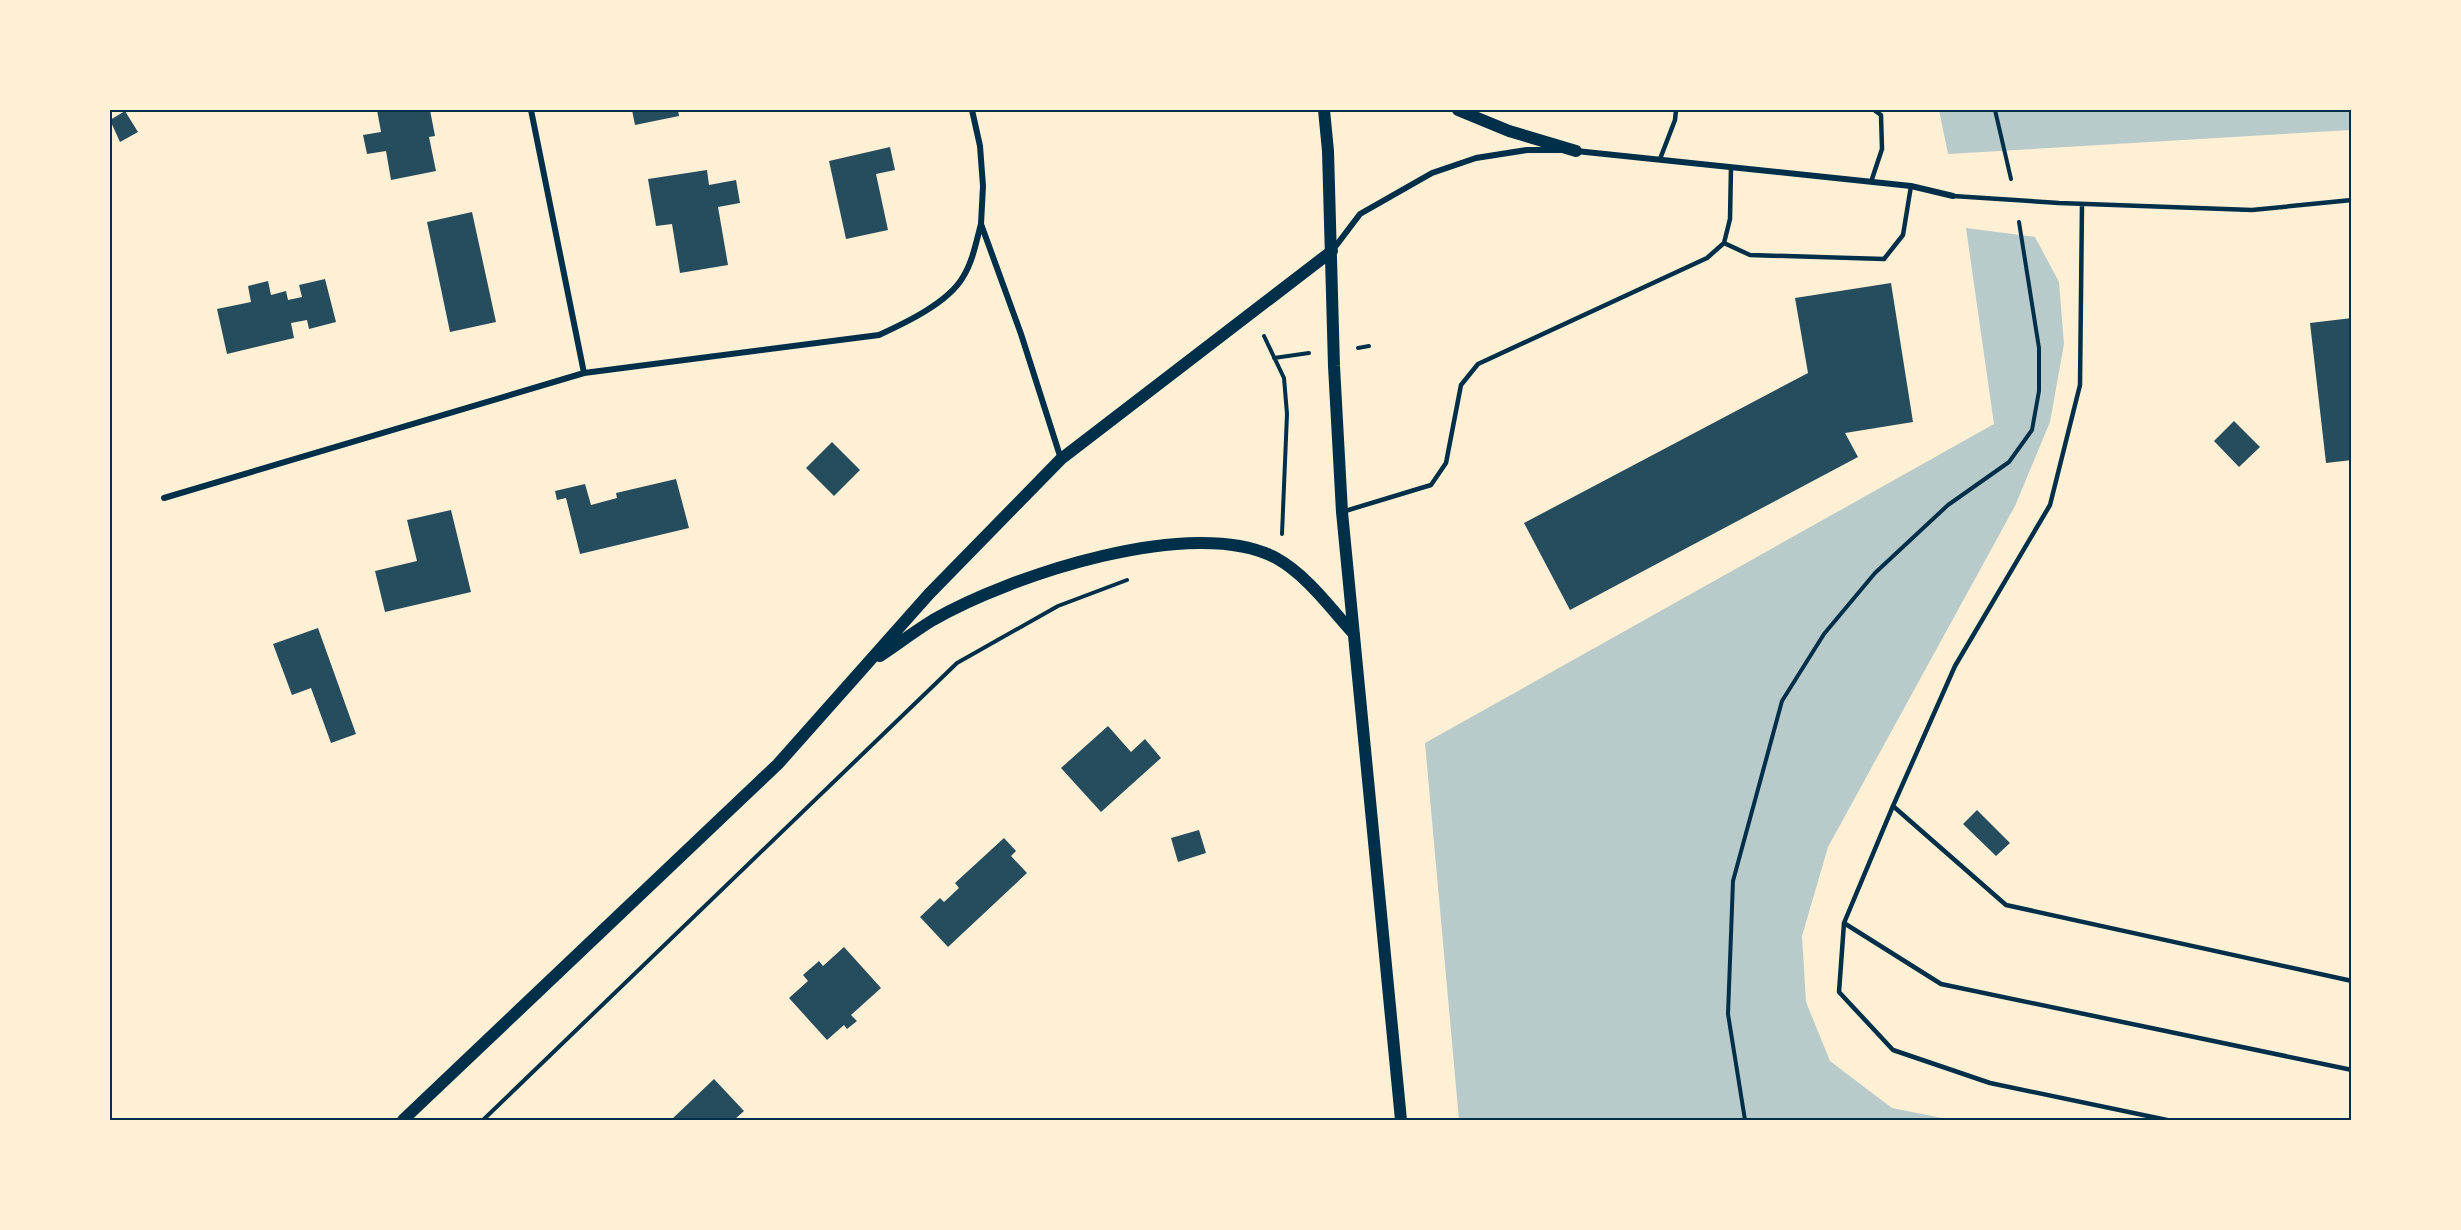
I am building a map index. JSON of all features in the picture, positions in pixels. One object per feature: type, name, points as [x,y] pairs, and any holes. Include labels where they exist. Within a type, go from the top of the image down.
[{"type":"main road","points":[[1324,110],[1342,512],[1401,1120]]},
{"type":"main road","points":[[1458,110],[1509,131],[1576,151]]},
{"type":"main road","points":[[403,1120],[778,764],[929,594],[1061,459],[1332,251]]},
{"type":"main road","points":[[864,666],[933,620],[988,594],[1057,568],[1138,549],[1195,543],[1243,545],[1277,559],[1303,579],[1354,635]]},
{"type":"street","points":[[531,110],[584,373]]},
{"type":"street","points":[[164,498],[584,373],[879,335],[910,321],[940,300],[962,279],[972,258],[981,224],[982,176],[972,110]]},
{"type":"street","points":[[1332,251],[1360,214],[1432,173],[1476,158],[1527,150],[1576,151],[1911,186],[1953,196]]},
{"type":"street","points":[[981,224],[1021,334],[1061,459]]},
{"type":"lane","points":[[1660,159],[1675,120],[1676,110]]},
{"type":"lane","points":[[1871,182],[1882,149],[1880,112],[1874,110]]},
{"type":"lane","points":[[1342,512],[1431,485],[1446,463],[1461,385],[1478,364],[1707,258],[1724,243],[1730,219],[1731,167]]},
{"type":"lane","points":[[1724,243],[1750,255],[1884,260],[1903,235],[1911,186]]},
{"type":"lane","points":[[1953,196],[2082,204],[2252,210],[2352,200]]},
{"type":"lane","points":[[2082,204],[2080,385],[2050,505],[1955,666],[1893,806],[1844,923],[1839,992],[1893,1050],[1990,1083],[2167,1120]]},
{"type":"lane","points":[[1893,806],[2006,904],[2352,981]]},
{"type":"lane","points":[[1844,923],[1941,984],[2352,1070]]},
{"type":"path","points":[[1995,110],[2009,170]]},
{"type":"path","points":[[1745,1120],[1728,1014],[1733,881],[1782,701],[1824,634],[1875,573],[1948,505],[2009,462],[2032,430],[2039,391],[2039,348],[2020,230]]},
{"type":"path","points":[[1267,340],[1284,378],[1287,414],[1283,532]]},
{"type":"path","points":[[1274,358],[1296,354]]},
{"type":"path","points":[[483,1120],[957,663],[1058,606],[1131,579]]},
{"type":"shaded area","points":[[1939,110],[2351,110],[2351,130],[1948,154]]},
{"type":"shaded area","points":[[1966,228],[2035,237],[2059,282],[2064,344],[2050,422],[2015,506],[1828,847],[1802,936],[1806,1002],[1830,1061],[1892,1108],[1952,1120],[1459,1120],[1425,743],[1994,424]]},
{"type":"building","points":[[377,110],[430,110],[435,136],[429,137],[436,171],[391,180],[386,151],[367,154],[363,135],[381,132]]},
{"type":"building","points":[[632,110],[678,110],[679,116],[635,125]]},
{"type":"building","points":[[125,111],[138,132],[120,142],[110,120]]},
{"type":"building","points":[[890,147],[895,170],[876,174],[888,230],[846,239],[829,161]]},
{"type":"building","points":[[707,170],[709,185],[736,180],[740,203],[718,207],[728,265],[680,273],[672,224],[656,226],[648,179]]},
{"type":"building","points":[[472,212],[496,322],[450,332],[427,222]]},
{"type":"building","points":[[325,279],[336,322],[309,329],[307,320],[291,323],[294,338],[227,354],[217,309],[251,302],[248,286],[268,281],[271,295],[286,291],[288,300],[302,297],[299,285]]},
{"type":"building","points":[[1891,283],[1913,422],[1845,433],[1858,457],[1570,610],[1524,523],[1808,373],[1795,298]]},
{"type":"building","points":[[2352,318],[2352,460],[2326,463],[2310,323]]},
{"type":"building","points":[[2234,421],[2260,447],[2239,467],[2214,441]]},
{"type":"building","points":[[832,442],[860,470],[834,496],[806,468]]},
{"type":"building","points":[[676,479],[689,528],[580,554],[566,498],[557,500],[555,491],[585,484],[591,505],[617,498],[616,493]]},
{"type":"building","points":[[451,510],[471,592],[385,612],[375,571],[417,561],[407,520]]},
{"type":"building","points":[[318,628],[356,734],[331,743],[311,688],[292,695],[273,644]]},
{"type":"building","points":[[1108,726],[1131,752],[1145,739],[1161,758],[1101,812],[1061,768]]},
{"type":"building","points":[[1977,810],[2010,843],[1996,856],[1963,824]]},
{"type":"building","points":[[1199,830],[1206,853],[1178,862],[1171,838]]},
{"type":"building","points":[[1004,838],[1016,851],[1011,856],[1027,873],[948,947],[920,917],[940,898],[944,902],[959,888],[955,883]]},
{"type":"building","points":[[844,947],[881,988],[851,1015],[857,1021],[847,1029],[844,1025],[827,1040],[789,998],[808,981],[803,975],[819,961],[823,966]]},
{"type":"building","points":[[714,1079],[744,1111],[734,1120],[671,1120]]}]
